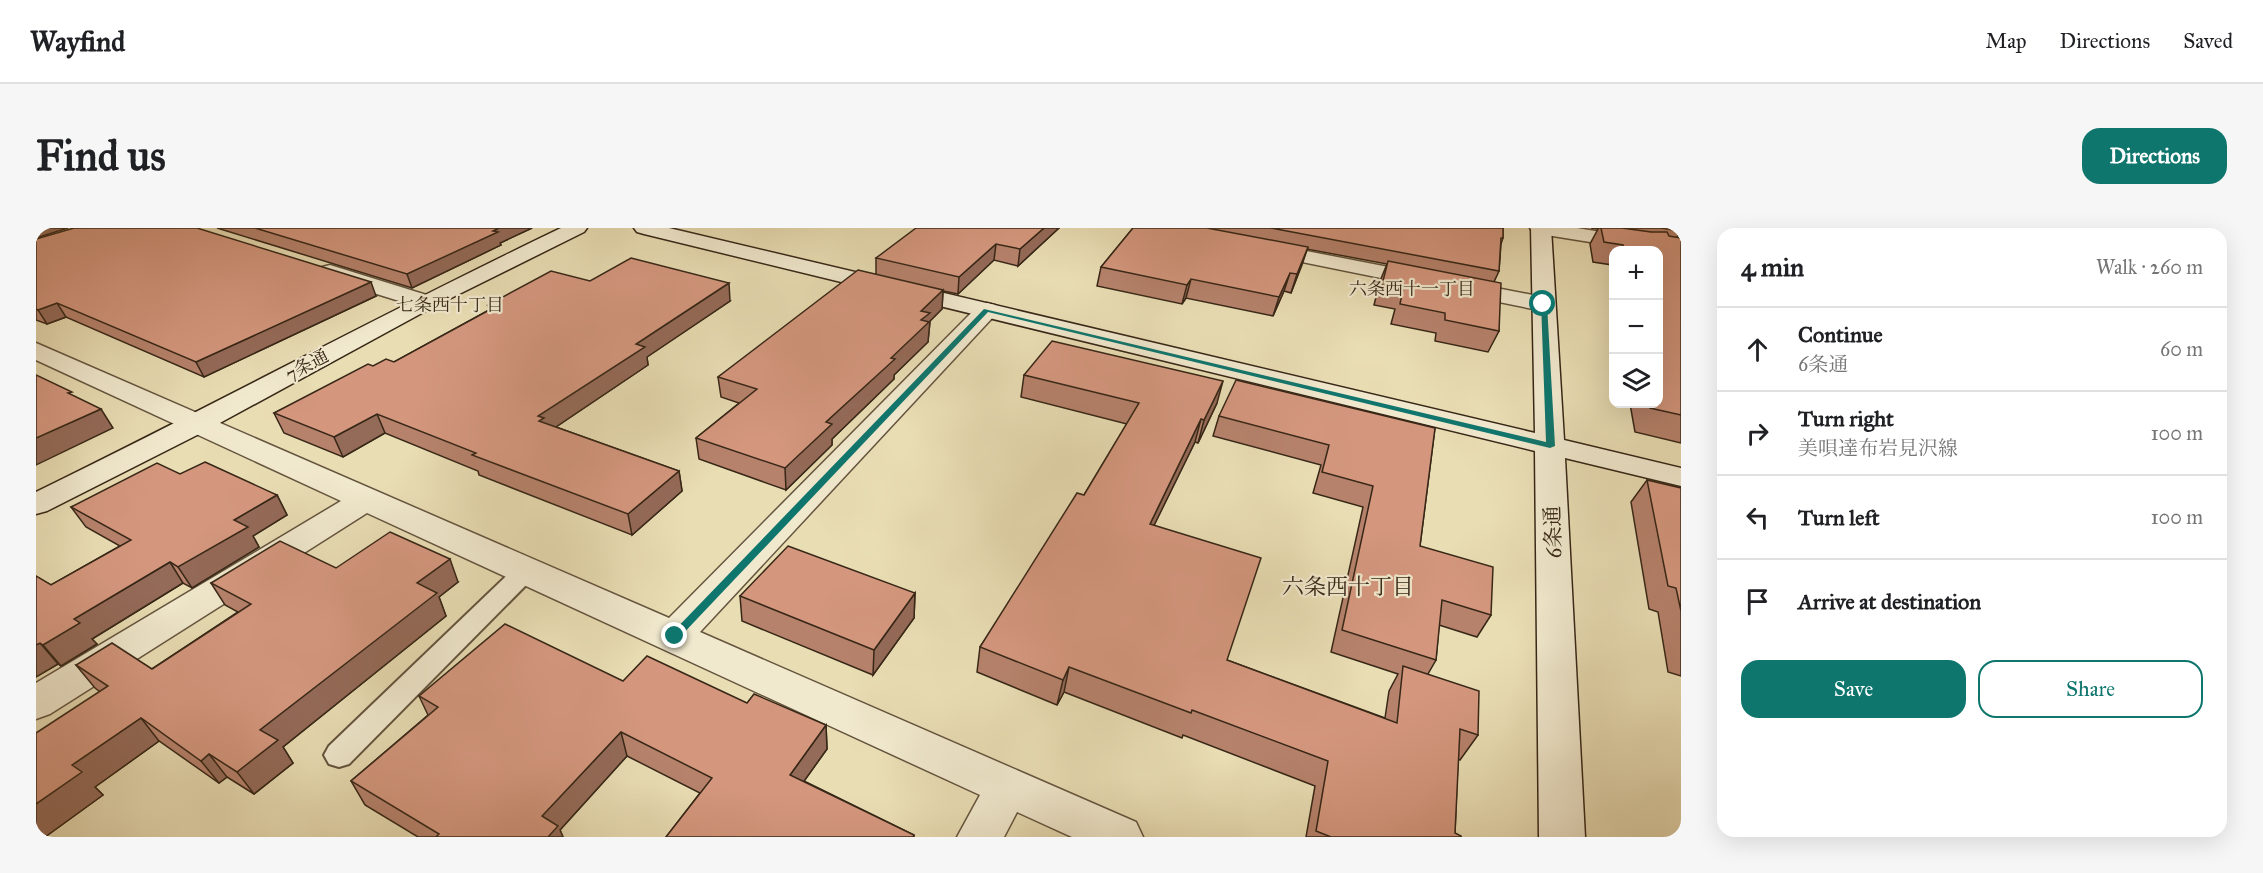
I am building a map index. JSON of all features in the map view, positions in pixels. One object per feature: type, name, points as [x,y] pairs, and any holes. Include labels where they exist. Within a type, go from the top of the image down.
[{"type":"street","name":"7条通","points":[[36,504],[197,424],[425,302],[577,228]]},
{"type":"street","points":[[644,228],[1681,477]]},
{"type":"street","points":[[1540,228],[1681,251]]},
{"type":"street","name":"6条通","points":[[1540,228],[1550,446],[1562,837]]},
{"type":"street","points":[[1235,244],[1543,304]]},
{"type":"street","points":[[312,267],[425,302]]},
{"type":"street","points":[[675,636],[987,310]]},
{"type":"street","points":[[36,351],[1120,837]]},
{"type":"street","points":[[36,703],[366,500]]},
{"type":"street","points":[[980,837],[1008,785]]},
{"type":"lane","points":[[339,755],[527,570]]},
{"type":"building","points":[[74,228],[197,228],[371,282],[196,362],[57,303],[36,309],[36,239]]},
{"type":"building","points":[[255,228],[499,228],[493,231],[498,232],[407,274]]},
{"type":"building","points":[[916,228],[1044,228],[1020,249],[996,244],[959,277],[876,258]]},
{"type":"building","points":[[1133,228],[1207,228],[1308,247],[1297,274],[1290,273],[1279,297],[1191,279],[1187,285],[1101,267]]},
{"type":"building","points":[[1271,228],[1503,228],[1503,238],[1501,238],[1499,271]]},
{"type":"building","points":[[1601,228],[1667,232],[1669,236],[1681,238],[1681,415],[1650,408],[1663,408],[1663,246],[1623,246],[1604,242]]},
{"type":"building","points":[[1661,228],[1680,228],[1681,231]]},
{"type":"building","points":[[631,258],[729,283],[636,344],[645,347],[538,416],[544,418],[539,421],[679,471],[628,514],[472,455],[476,453],[377,414],[334,437],[274,413],[368,364],[373,366],[386,359],[394,362],[495,307],[488,305],[551,271],[590,281]]},
{"type":"building","points":[[1388,261],[1501,283],[1499,331],[1445,320],[1445,313],[1400,304],[1403,289],[1382,285]]},
{"type":"building","points":[[858,270],[943,290],[921,311],[930,313],[921,320],[929,322],[891,358],[895,359],[826,422],[832,424],[785,468],[696,438],[757,389],[718,377]]},
{"type":"building","points":[[1052,341],[1223,381],[1204,420],[1201,419],[1150,524],[1261,558],[1227,660],[1397,723],[1403,666],[1479,691],[1478,735],[1460,729],[1455,833],[1461,837],[1331,837],[1316,831],[1328,761],[1069,667],[1063,680],[980,647],[1077,493],[1084,495],[1139,403],[1024,375]]},
{"type":"building","points":[[36,375],[72,392],[68,393],[101,409],[36,438]]},
{"type":"building","points":[[1236,380],[1435,428],[1420,546],[1493,567],[1491,615],[1442,600],[1436,660],[1342,630],[1373,486],[1322,472],[1329,445],[1219,416]]},
{"type":"building","points":[[205,462],[277,495],[234,520],[248,527],[178,567],[170,562],[74,619],[80,623],[43,645],[40,643],[36,645],[36,576],[51,585],[131,540],[71,507],[157,463],[180,474]]},
{"type":"building","points":[[1647,480],[1681,488],[1681,611],[1676,588],[1668,586]]},
{"type":"building","points":[[390,532],[450,559],[417,583],[437,593],[260,730],[278,740],[237,772],[209,754],[201,761],[141,718],[72,765],[82,772],[36,804],[36,733],[108,686],[76,665],[112,643],[152,669],[251,604],[211,583],[280,541],[336,568]]},
{"type":"building","points":[[788,546],[915,593],[874,650],[740,596]]},
{"type":"building","points":[[505,624],[623,681],[647,656],[747,703],[754,694],[826,725],[790,775],[914,835],[913,837],[666,837],[712,778],[621,732],[542,816],[558,826],[548,837],[436,837],[439,834],[351,781],[438,707],[419,696]]},
{"type":"district","name":"六条西十一丁目","points":[[1412,289]]},
{"type":"district","name":"七条西十丁目","points":[[450,305]]},
{"type":"district","name":"六条西十丁目","points":[[1348,586]]},
{"type":"route","points":[[675,636],[987,310],[1550,446],[1543,304]]}]
